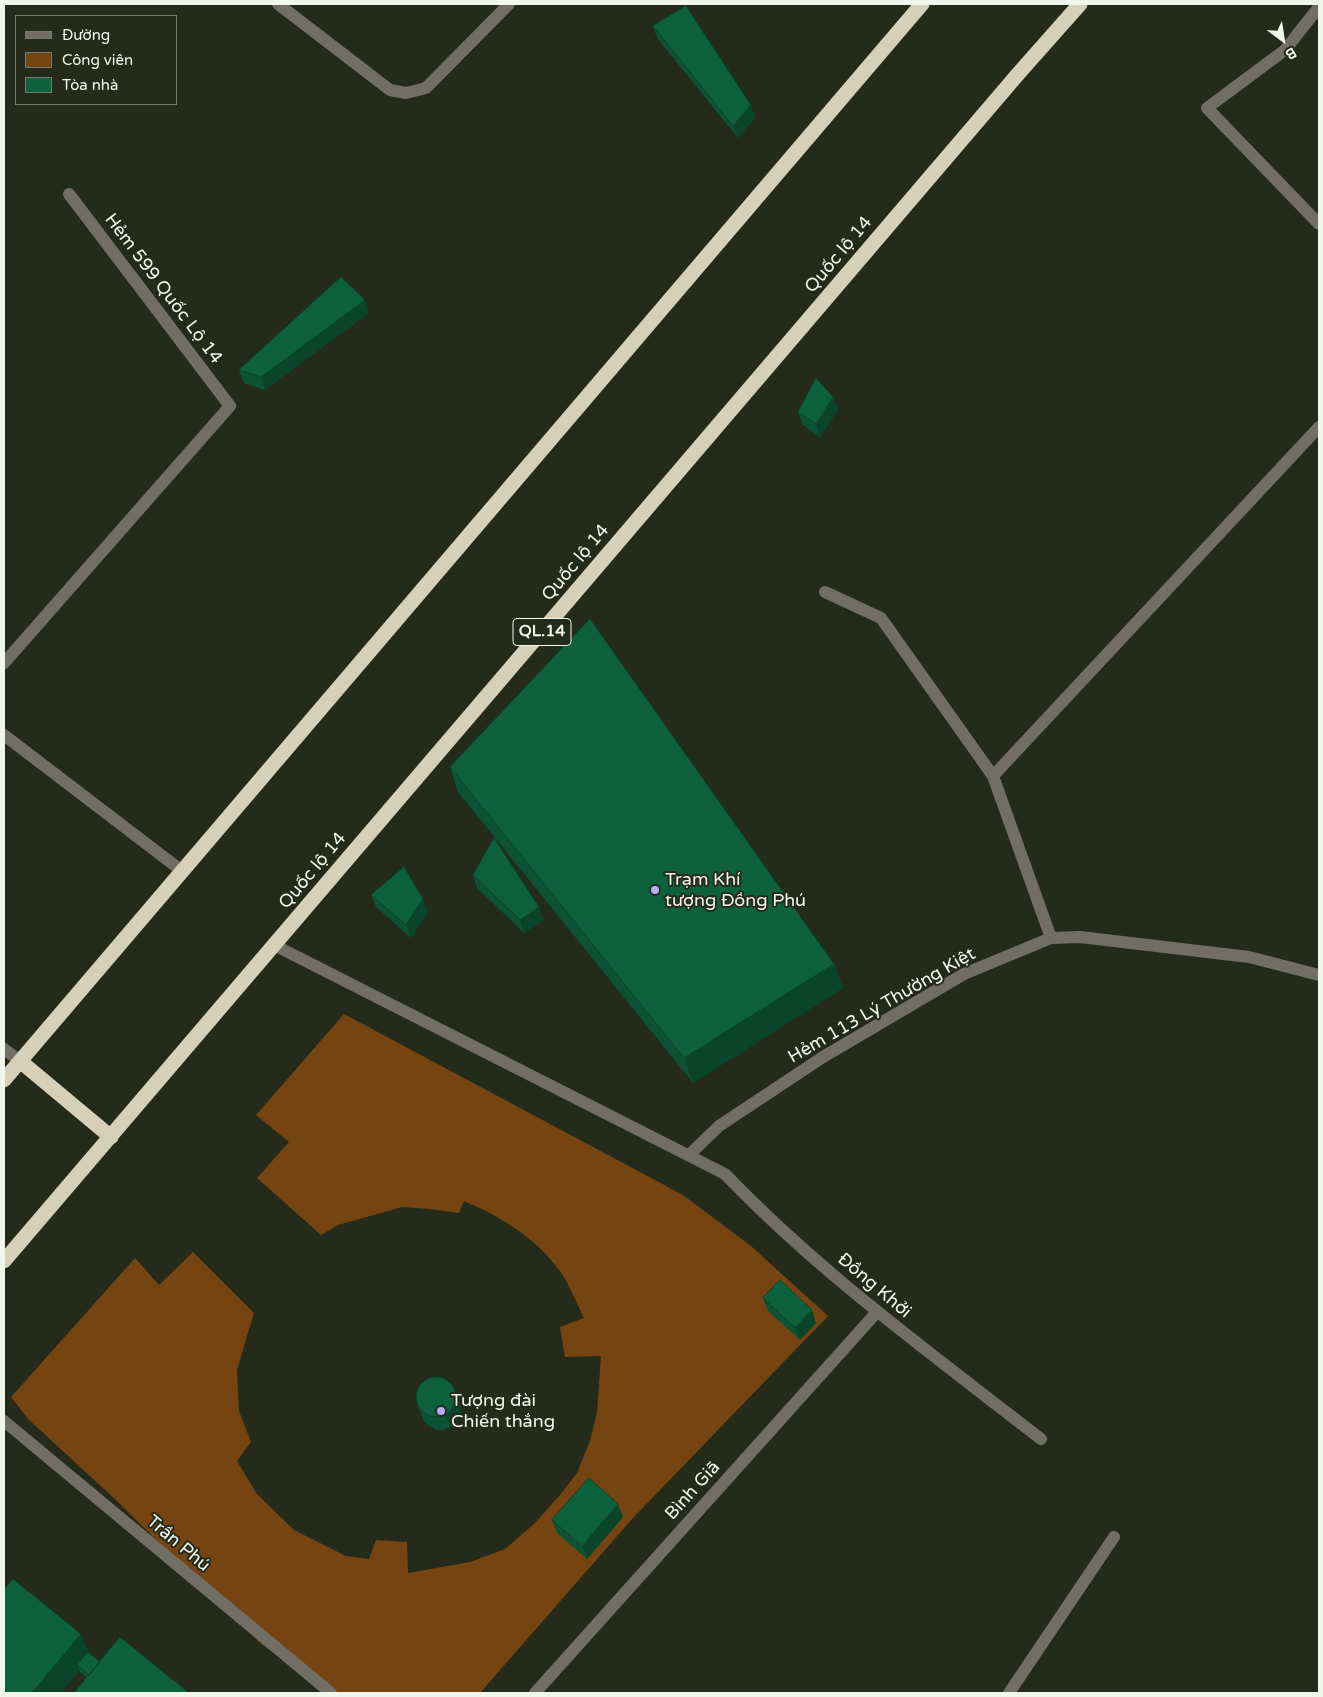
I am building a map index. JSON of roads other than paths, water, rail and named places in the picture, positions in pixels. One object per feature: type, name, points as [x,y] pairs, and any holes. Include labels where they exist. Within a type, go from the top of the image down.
[{"type":"highway","points":[[4,1080],[922,4]]},
{"type":"highway","name":"Quốc lộ 14","points":[[4,1260],[1005,89],[1080,4]]},
{"type":"highway","points":[[20,1061],[111,1137]]},
{"type":"street","points":[[278,4],[390,90],[406,93],[426,88],[508,4]]},
{"type":"street","points":[[1319,6],[1285,50],[1207,108],[1319,224]]},
{"type":"street","name":"Hẻm 599 Quốc Lộ 14","points":[[4,664],[230,406],[69,194]]},
{"type":"street","points":[[993,776],[1319,428]]},
{"type":"street","points":[[825,592],[881,618],[993,776],[1051,938]]},
{"type":"street","points":[[4,736],[182,871]]},
{"type":"street","name":"Hẻm 113 Lý Thường Kiệt","points":[[689,1155],[719,1126],[823,1057],[964,974],[1051,938],[1080,936],[1250,957],[1319,975]]},
{"type":"street","name":"Đồng Khởi","points":[[274,945],[725,1174],[776,1226],[876,1312],[1042,1440]]},
{"type":"street","points":[[4,1049],[20,1061]]},
{"type":"street","name":"Bình Giã","points":[[535,1693],[876,1312]]},
{"type":"street","name":"Trần Phú","points":[[4,1421],[331,1693]]},
{"type":"street","points":[[1009,1693],[1114,1537]]},
{"type":"place","name":"Trạm Khí tượng Đồng Phú","points":[[655,890]]},
{"type":"place","name":"Tượng đài Chiến thắng","points":[[441,1411]]}]
